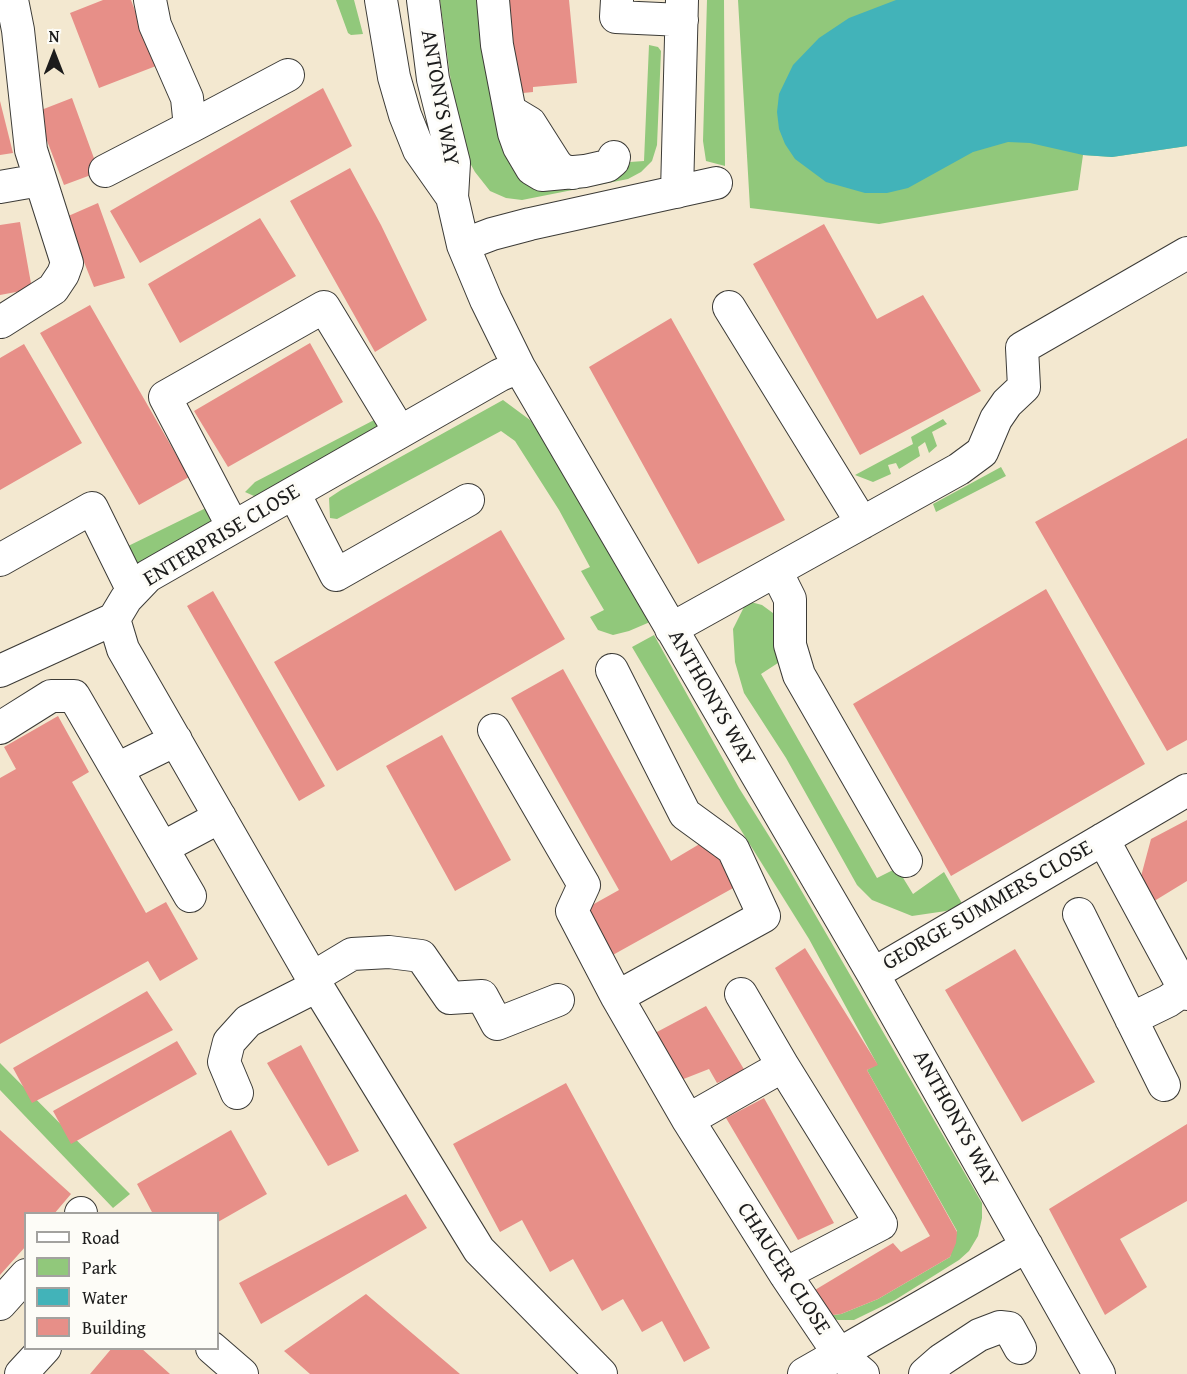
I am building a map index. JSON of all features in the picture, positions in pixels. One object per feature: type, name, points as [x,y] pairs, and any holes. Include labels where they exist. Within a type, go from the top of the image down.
[{"type":"street","points":[[1,322],[52,289],[67,265],[30,146],[18,30],[12,0]]},
{"type":"street","points":[[150,0],[155,24],[187,98],[190,127]]},
{"type":"street","name":"ANTHONYS WAY","points":[[381,0],[394,77],[405,115],[419,150],[452,196],[463,245],[519,367],[873,974],[1099,1374]]},
{"type":"street","name":"ANTONYS WAY","points":[[423,0],[434,87],[454,163],[452,196]]},
{"type":"street","points":[[493,0],[497,45],[516,141],[531,169],[542,176],[573,173],[604,167],[612,163],[614,157]]},
{"type":"street","points":[[616,9],[682,10],[677,192]]},
{"type":"street","points":[[105,171],[288,75]]},
{"type":"street","points":[[0,188],[40,180]]},
{"type":"street","points":[[463,245],[492,234],[530,224],[717,183]]},
{"type":"street","points":[[671,629],[959,469],[982,452],[996,419],[1007,403],[1024,387],[1022,348],[1187,252]]},
{"type":"street","points":[[233,528],[165,397],[324,308],[400,432]]},
{"type":"street","points":[[729,308],[862,523]]},
{"type":"street","name":"ENTERPRISE CLOSE","points":[[114,619],[126,599],[148,576],[500,375],[519,367]]},
{"type":"street","points":[[294,493],[336,575],[468,500]]},
{"type":"street","points":[[0,560],[92,508],[134,591]]},
{"type":"street","points":[[777,571],[790,599],[790,645],[799,675],[906,861]]},
{"type":"street","points":[[0,671],[114,619],[123,648],[314,982],[479,1250],[601,1374]]},
{"type":"street","points":[[612,670],[685,814],[733,849],[764,916],[617,998]]},
{"type":"street","points":[[0,728],[51,696],[74,696],[190,896]]},
{"type":"street","name":"CHAUCER CLOSE","points":[[494,730],[584,885],[572,911],[617,998],[688,1120],[785,1274],[839,1354],[1027,1246]]},
{"type":"street","points":[[117,769],[176,741]]},
{"type":"street","name":"GEORGE SUMMERS CLOSE","points":[[873,974],[1187,790]]},
{"type":"street","points":[[162,848],[220,818]]},
{"type":"street","name":"GEORGE SUMMERS CLOSE","points":[[1103,839],[1186,992]]},
{"type":"street","points":[[1079,914],[1164,1085]]},
{"type":"street","points":[[237,1093],[224,1062],[229,1042],[248,1021],[314,982],[352,954],[389,952],[421,956],[450,998],[482,996],[497,1024],[558,1000]]},
{"type":"street","points":[[1131,1019],[1186,992]]},
{"type":"street","points":[[741,994],[881,1224],[785,1274]]},
{"type":"street","points":[[688,1120],[783,1066]]},
{"type":"street","points":[[0,1304],[24,1277]]},
{"type":"street","points":[[925,1374],[940,1360],[979,1335],[1000,1327],[1009,1328],[1020,1348]]},
{"type":"street","points":[[21,1374],[43,1350]]},
{"type":"street","points":[[214,1350],[242,1374]]},
{"type":"street","points":[[804,1374],[839,1354],[863,1374]]},
{"type":"green space","points":[[336,0],[354,0],[363,34],[348,33]]},
{"type":"green space","points":[[440,0],[478,0],[509,161],[623,166],[630,162],[644,161],[649,45],[658,47],[661,51],[657,145],[652,161],[641,172],[628,179],[522,200],[506,198],[490,191],[470,163],[452,90]]},
{"type":"green space","points":[[707,0],[724,0],[725,166],[706,161],[703,141]]},
{"type":"green space","points":[[738,0],[1187,0],[1187,146],[1112,157],[1083,155],[1078,190],[879,224],[750,208]]},
{"type":"green space","points":[[503,400],[530,420],[549,446],[650,622],[613,635],[598,630],[590,617],[604,610],[581,571],[590,567],[559,510],[515,441],[501,431],[337,519],[330,518],[329,498]]},
{"type":"green space","points":[[376,419],[385,432],[263,500],[245,492],[255,482]]},
{"type":"green space","points":[[943,419],[947,424],[932,432],[937,446],[929,453],[925,442],[918,447],[920,456],[899,469],[896,463],[888,465],[891,474],[873,482],[855,475],[913,444],[911,437]]},
{"type":"green space","points":[[1001,467],[1006,476],[936,512],[933,504]]},
{"type":"green space","points":[[208,507],[217,531],[149,566],[133,564],[122,549]]},
{"type":"green space","points":[[747,601],[762,605],[777,616],[781,661],[761,674],[877,878],[897,868],[913,894],[944,872],[963,905],[946,911],[912,916],[872,900],[857,885],[786,758],[744,693],[735,662],[733,629]]},
{"type":"green space","points":[[654,635],[739,788],[779,852],[982,1203],[982,1218],[978,1236],[969,1251],[959,1260],[895,1300],[854,1320],[838,1320],[825,1316],[841,1314],[878,1299],[950,1257],[957,1231],[867,1070],[877,1064],[809,939],[724,803],[632,647]]},
{"type":"green space","points":[[0,1063],[130,1194],[113,1208],[0,1090]]},
{"type":"water","points":[[896,0],[1187,0],[1187,146],[1112,157],[1083,155],[1030,143],[1008,142],[973,152],[908,188],[887,193],[865,193],[826,182],[795,159],[785,144],[779,129],[777,112],[779,94],[793,65],[819,38],[849,18]]},
{"type":"building","points":[[103,0],[131,0],[156,66],[99,88],[70,13]]},
{"type":"building","points":[[504,0],[569,0],[577,83],[533,87],[533,92],[513,94]]},
{"type":"building","points":[[323,88],[352,146],[140,263],[110,211]]},
{"type":"building","points":[[72,98],[99,172],[64,185],[36,112]]},
{"type":"building","points":[[0,101],[13,153],[0,155]]},
{"type":"building","points":[[350,168],[381,225],[427,320],[375,352],[290,201]]},
{"type":"building","points":[[98,203],[125,278],[94,287],[66,217]]},
{"type":"building","points":[[260,218],[296,276],[180,343],[148,284]]},
{"type":"building","points":[[20,222],[32,289],[0,295],[0,225]]},
{"type":"building","points":[[824,224],[877,319],[923,295],[981,391],[860,455],[753,264]]},
{"type":"building","points":[[90,305],[189,477],[139,505],[40,333]]},
{"type":"building","points":[[671,318],[785,520],[698,564],[589,367]]},
{"type":"building","points":[[310,343],[343,402],[228,467],[194,411]]},
{"type":"building","points":[[24,344],[82,443],[0,490],[0,358]]},
{"type":"building","points":[[1187,438],[1187,740],[1167,751],[1035,522]]},
{"type":"building","points":[[501,530],[565,639],[337,771],[274,662]]},
{"type":"building","points":[[1046,589],[1145,764],[951,876],[853,704]]},
{"type":"building","points":[[213,591],[325,786],[299,801],[187,606]]},
{"type":"building","points":[[563,669],[671,861],[708,839],[735,887],[611,956],[585,909],[619,890],[511,698]]},
{"type":"building","points":[[58,716],[89,772],[72,782],[146,913],[166,902],[198,959],[160,981],[148,961],[0,1044],[0,778],[16,769],[4,747]]},
{"type":"building","points":[[442,735],[511,860],[455,891],[386,766]]},
{"type":"building","points":[[1187,820],[1187,881],[1151,903],[1140,880],[1151,839]]},
{"type":"building","points":[[805,948],[878,1065],[867,1070],[957,1232],[956,1243],[950,1257],[878,1299],[841,1314],[825,1316],[810,1293],[893,1243],[901,1252],[930,1236],[775,968]]},
{"type":"building","points":[[1015,949],[1095,1082],[1022,1122],[945,990]]},
{"type":"building","points":[[147,991],[173,1030],[32,1103],[13,1068]]},
{"type":"building","points":[[706,1006],[745,1071],[717,1083],[709,1069],[681,1080],[655,1033]]},
{"type":"building","points":[[177,1041],[197,1074],[71,1144],[53,1111]]},
{"type":"building","points":[[301,1045],[359,1151],[328,1166],[267,1063]]},
{"type":"building","points":[[566,1083],[710,1348],[684,1362],[662,1321],[642,1332],[623,1299],[602,1311],[573,1259],[550,1272],[522,1220],[500,1232],[453,1144]]},
{"type":"building","points":[[764,1098],[834,1223],[798,1240],[726,1118]]},
{"type":"building","points":[[1187,1124],[1187,1201],[1120,1239],[1147,1287],[1105,1315],[1049,1209]]},
{"type":"building","points":[[0,1130],[71,1194],[56,1212],[24,1212],[24,1248],[0,1275]]},
{"type":"building","points":[[231,1130],[267,1194],[219,1221],[219,1212],[152,1212],[137,1184]]},
{"type":"building","points":[[406,1194],[427,1228],[261,1324],[239,1283]]},
{"type":"building","points":[[366,1294],[460,1374],[310,1374],[284,1351]]},
{"type":"building","points":[[110,1350],[143,1350],[170,1374],[90,1374]]}]
